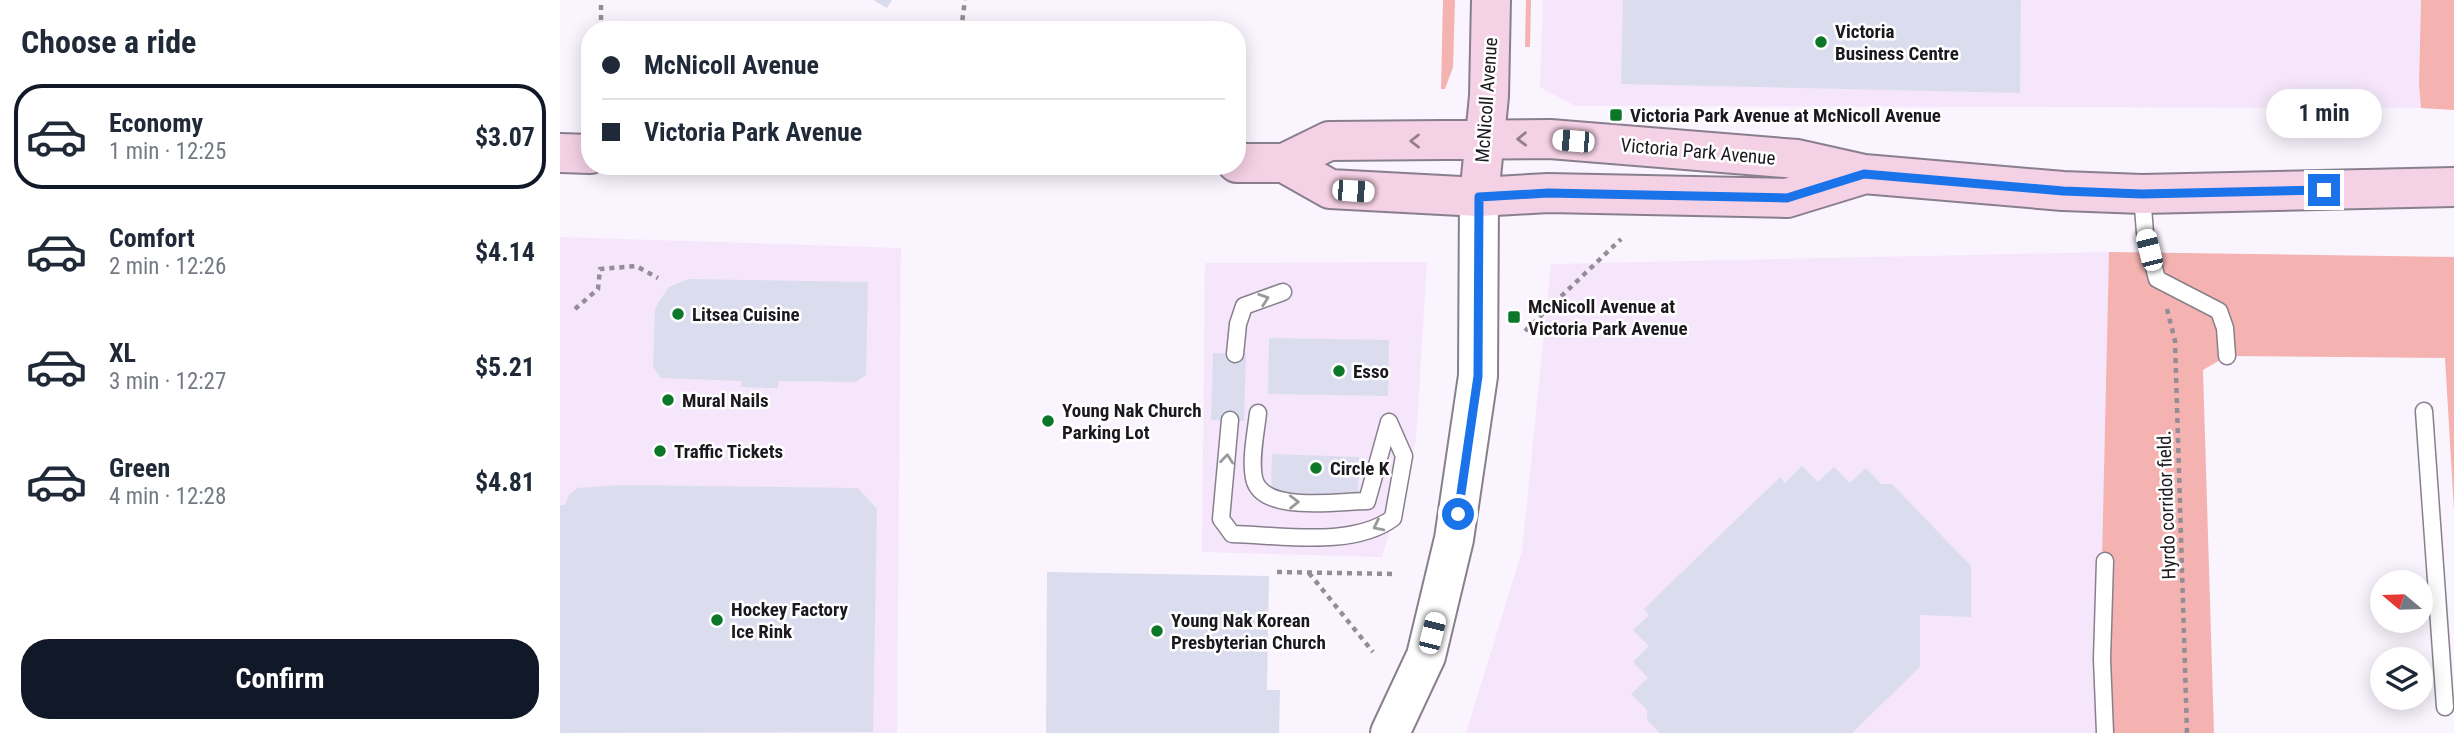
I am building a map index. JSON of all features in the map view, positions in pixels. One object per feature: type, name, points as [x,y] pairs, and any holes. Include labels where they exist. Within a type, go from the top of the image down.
[{"type":"main road","name":"McNicoll Avenue","points":[[1479,197],[1489,96],[1491,0]]},
{"type":"main road","name":"Victoria Park Avenue","points":[[1246,163],[1284,163],[1329,141],[1550,139],[1797,159],[1864,174],[2063,191],[2142,194],[2454,187]]},
{"type":"main road","points":[[560,153],[581,154]]},
{"type":"main road","name":"Victoria Park Avenue","points":[[1284,163],[1330,189],[1479,197],[1548,193],[1787,198],[1864,174]]},
{"type":"street","name":"McNicoll Avenue","points":[[1390,733],[1426,656],[1454,539],[1478,376],[1479,197]]},
{"type":"lane","points":[[2142,194],[2145,233],[2157,279],[2217,309],[2225,328],[2227,356]]},
{"type":"lane","points":[[1235,354],[1238,324],[1244,306],[1283,292]]},
{"type":"lane","points":[[2424,411],[2445,707]]},
{"type":"lane","points":[[1230,420],[1221,519],[1232,534],[1351,537],[1380,527],[1394,518],[1404,456],[1390,422],[1367,501],[1277,502],[1262,494],[1254,478],[1258,413]]},
{"type":"lane","points":[[2105,561],[2102,659],[2105,733]]},
{"type":"path","points":[[601,0],[601,21]]},
{"type":"path","points":[[962,21],[965,0]]},
{"type":"path","points":[[1525,331],[1621,239]]},
{"type":"path","points":[[575,309],[598,289],[600,269],[636,266],[658,278]]},
{"type":"path","name":"Hyrdo corridor field.","points":[[2157,279],[2175,341],[2187,733]]},
{"type":"path","points":[[1277,572],[1397,574]]},
{"type":"path","points":[[1308,573],[1373,652]]},
{"type":"shaded area","points":[[1443,0],[1455,0],[1453,67],[1445,89],[1441,89]]},
{"type":"shaded area","points":[[1526,0],[1531,0],[1530,47],[1525,47]]},
{"type":"shaded area","points":[[1543,0],[2421,0],[2421,108],[1575,106],[1540,87]]},
{"type":"shaded area","points":[[2421,0],[2454,0],[2454,110],[2421,108]]},
{"type":"shaded area","points":[[560,237],[901,248],[897,733],[560,733]]},
{"type":"shaded area","points":[[2109,252],[2098,733],[1466,733],[1522,551],[1551,264]]},
{"type":"shaded area","points":[[2109,252],[2454,257],[2454,511],[2445,358],[2227,356],[2203,370],[2214,733],[2098,733]]},
{"type":"shaded area","points":[[1427,262],[1416,440],[1382,557],[1202,552],[1205,263]]},
{"type":"building","points":[[873,0],[892,0],[887,8]]},
{"type":"building","name":"Victoria Business Centre","points":[[1623,0],[2021,0],[2020,93],[1621,84]]},
{"type":"building","points":[[689,279],[868,282],[866,375],[856,382],[778,381],[778,388],[741,387],[741,381],[661,378],[653,367],[655,308],[669,287]]},
{"type":"building","points":[[1269,338],[1389,340],[1388,396],[1268,394]]},
{"type":"building","points":[[1213,353],[1246,354],[1244,421],[1211,420]]},
{"type":"building","points":[[1272,454],[1359,457],[1358,498],[1271,496]]},
{"type":"building","points":[[1802,466],[1818,482],[1834,467],[1850,483],[1866,468],[1881,484],[1892,484],[1971,566],[1971,617],[1920,615],[1920,667],[1852,733],[1660,733],[1647,720],[1647,710],[1631,694],[1648,678],[1633,662],[1649,646],[1633,630],[1649,615],[1644,609],[1780,477],[1785,483]]},
{"type":"building","name":"Hockey Factory Ice Rink","points":[[621,485],[858,488],[877,509],[873,732],[560,733],[560,505],[565,505],[569,495],[577,488]]},
{"type":"building","name":"Young Nak Korean Presbyterian Church","points":[[1047,572],[1269,576],[1267,690],[1280,690],[1279,733],[1046,733]]},
{"type":"place","name":"Victoria Business Centre","points":[[1821,42]]},
{"type":"place","name":"Victoria Park Avenue at McNicoll Avenue","points":[[1616,115]]},
{"type":"place","name":"Litsea Cuisine","points":[[678,314]]},
{"type":"place","name":"McNicoll Avenue at Victoria Park Avenue","points":[[1514,317]]},
{"type":"place","name":"Esso","points":[[1339,371]]},
{"type":"place","name":"Mural Nails","points":[[668,400]]},
{"type":"place","name":"Young Nak Church Parking Lot","points":[[1048,421]]},
{"type":"place","name":"Traffic Tickets","points":[[660,451]]},
{"type":"place","name":"Circle K","points":[[1316,468]]},
{"type":"place","name":"Hockey Factory Ice Rink","points":[[717,620]]},
{"type":"place","name":"Young Nak Korean Presbyterian Church","points":[[1157,631]]},
{"type":"route","points":[[1458,514],[1478,376],[1479,197],[1548,193],[1787,198],[1864,174],[2063,191],[2142,194],[2324,190]]}]
